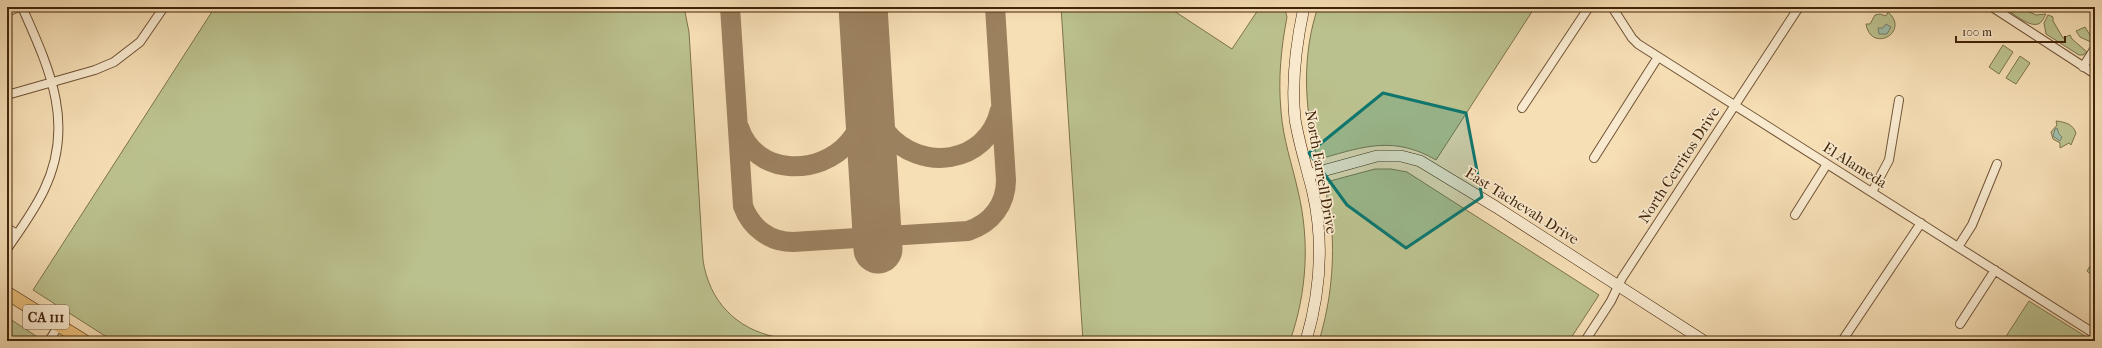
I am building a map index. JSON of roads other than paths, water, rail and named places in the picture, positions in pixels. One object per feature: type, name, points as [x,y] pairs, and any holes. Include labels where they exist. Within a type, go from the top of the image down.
[{"type":"main road","name":"CA 111","points":[[7,293],[84,341]]},
{"type":"street","points":[[7,12],[19,7]]},
{"type":"street","points":[[7,249],[44,190],[54,163],[59,127],[59,110],[53,82],[22,7]]},
{"type":"street","points":[[7,95],[100,68],[124,56],[140,42],[164,7]]},
{"type":"street","name":"North Farrell Drive","points":[[1304,7],[1295,59],[1294,89],[1298,134],[1318,220],[1319,253],[1314,306],[1306,341]]},
{"type":"street","points":[[1522,108],[1589,7]]},
{"type":"street","name":"El Alameda","points":[[1612,7],[1632,38],[1658,57],[2095,334]]},
{"type":"street","name":"North Cerritos Drive","points":[[1585,341],[1799,7]]},
{"type":"street","points":[[1992,7],[2095,74]]},
{"type":"street","points":[[2083,67],[2095,48]]},
{"type":"street","points":[[1594,158],[1658,57]]},
{"type":"street","points":[[1872,192],[1889,160],[1899,100]]},
{"type":"street","name":"East Tachevah Drive","points":[[1308,175],[1377,156],[1401,156],[1420,161],[1496,207],[1704,341]]},
{"type":"street","points":[[1795,215],[1828,164]]},
{"type":"street","points":[[1958,247],[1972,225],[1997,164]]},
{"type":"street","points":[[1842,341],[1921,223]]},
{"type":"street","points":[[7,228],[17,234]]},
{"type":"street","points":[[1960,324],[1995,270]]},
{"type":"street","points":[[49,341],[59,325]]}]
